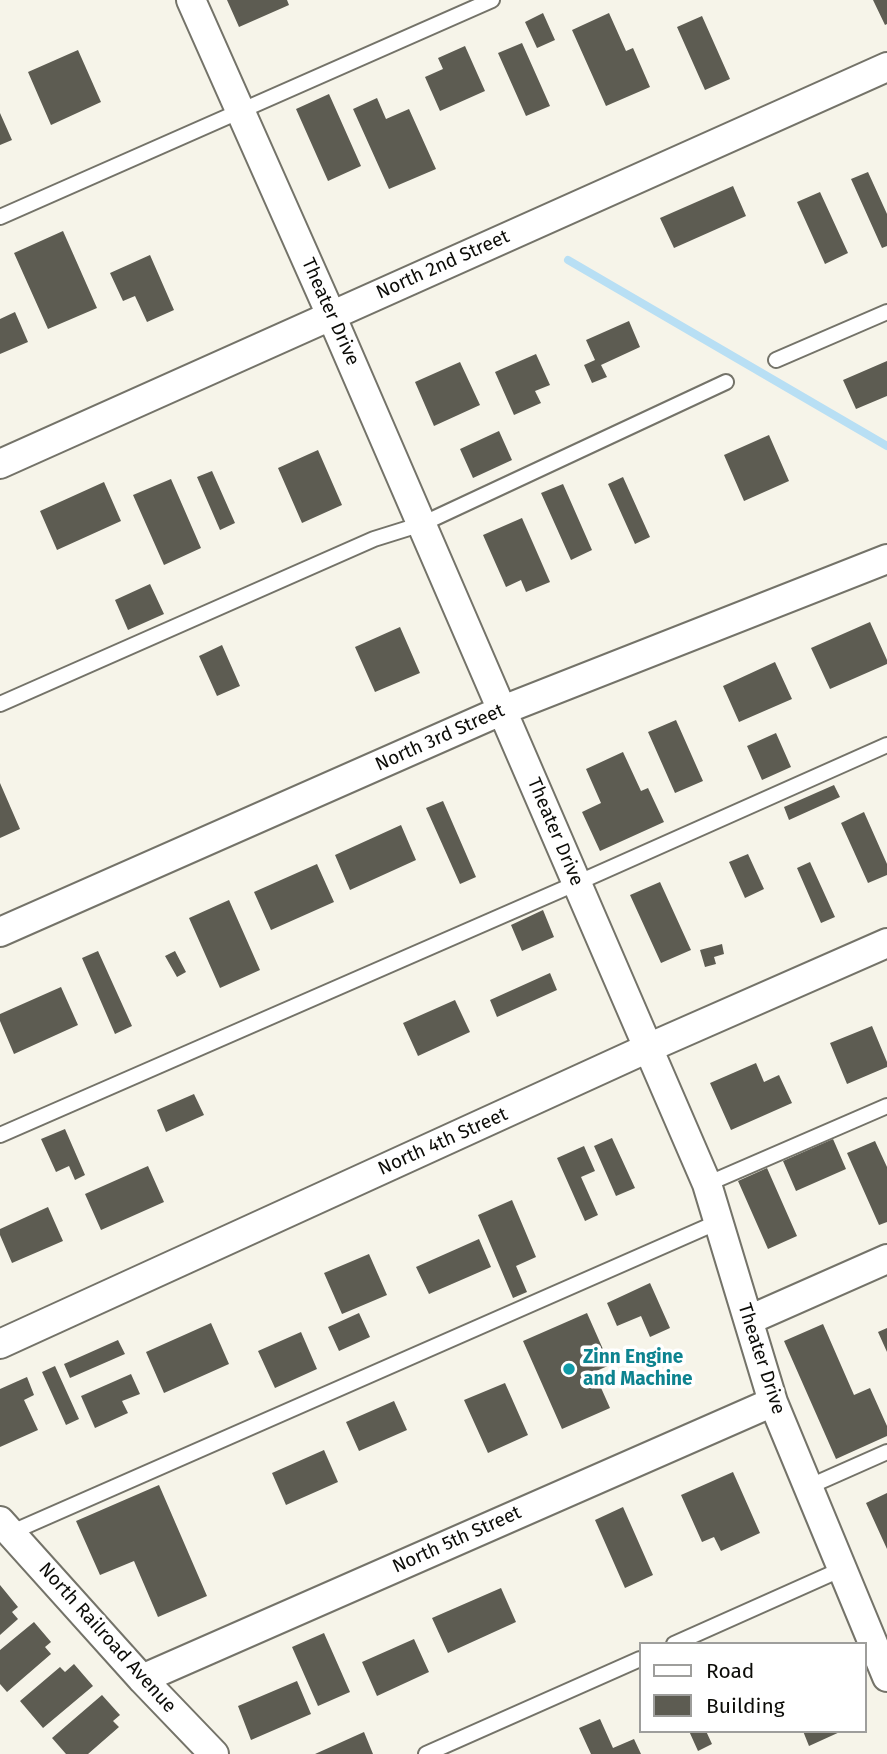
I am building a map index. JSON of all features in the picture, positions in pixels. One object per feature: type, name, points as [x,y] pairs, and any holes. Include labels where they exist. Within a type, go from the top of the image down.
[{"type":"street","name":"Theater Drive","points":[[191,0],[331,315],[707,1184],[773,1402],[842,1569],[881,1645],[887,1677]]},
{"type":"street","name":"North 2nd Street","points":[[0,464],[887,67]]},
{"type":"street","name":"North 3rd Street","points":[[0,932],[503,710],[887,559]]},
{"type":"street","name":"North 4th Street","points":[[0,1344],[649,1048],[887,943]]},
{"type":"street","points":[[749,1320],[887,1259]]},
{"type":"street","name":"North 5th Street","points":[[142,1679],[773,1402]]},
{"type":"street","name":"North Railroad Avenue","points":[[5,1527],[142,1679],[214,1754]]},
{"type":"lane","points":[[0,217],[492,0]]},
{"type":"lane","points":[[776,360],[887,312]]},
{"type":"lane","points":[[0,704],[374,539],[422,524],[726,382]]},
{"type":"lane","points":[[0,1135],[887,745]]},
{"type":"lane","points":[[707,1184],[887,1106]]},
{"type":"lane","points":[[5,1527],[718,1222]]},
{"type":"lane","points":[[808,1487],[887,1452]]},
{"type":"lane","points":[[678,1642],[842,1569]]},
{"type":"lane","points":[[426,1754],[638,1660]]},
{"type":"building","points":[[227,0],[287,0],[289,5],[239,27]]},
{"type":"building","points":[[873,0],[887,0],[887,24],[885,25]]},
{"type":"building","points":[[543,13],[555,40],[537,48],[525,22]]},
{"type":"building","points":[[609,13],[626,51],[633,48],[650,87],[606,106],[572,30]]},
{"type":"building","points":[[702,16],[730,79],[705,90],[677,27]]},
{"type":"building","points":[[522,43],[550,106],[526,116],[498,53]]},
{"type":"building","points":[[465,46],[485,91],[440,111],[425,77],[443,69],[438,58]]},
{"type":"building","points":[[78,50],[101,102],[51,125],[28,72]]},
{"type":"building","points":[[329,94],[361,166],[328,181],[296,109]]},
{"type":"building","points":[[377,98],[386,119],[409,109],[436,169],[389,189],[353,109]]},
{"type":"building","points":[[0,113],[12,140],[0,145]]},
{"type":"building","points":[[868,172],[887,214],[887,246],[882,248],[851,179]]},
{"type":"building","points":[[733,186],[746,216],[674,248],[660,218]]},
{"type":"building","points":[[820,192],[848,253],[825,264],[797,202]]},
{"type":"building","points":[[63,231],[97,308],[48,329],[14,253]]},
{"type":"building","points":[[150,255],[174,310],[147,322],[135,296],[123,301],[110,273]]},
{"type":"building","points":[[15,312],[28,342],[0,354],[0,319]]},
{"type":"building","points":[[629,321],[640,347],[601,365],[607,377],[592,383],[584,365],[595,360],[586,340]]},
{"type":"building","points":[[536,354],[550,385],[535,391],[541,403],[514,415],[495,372]]},
{"type":"building","points":[[887,361],[887,396],[856,409],[843,380]]},
{"type":"building","points":[[460,362],[480,405],[434,426],[415,382]]},
{"type":"building","points":[[499,431],[512,460],[473,478],[460,449]]},
{"type":"building","points":[[769,435],[789,481],[744,501],[724,455]]},
{"type":"building","points":[[318,450],[342,505],[302,523],[278,468]]},
{"type":"building","points":[[212,471],[235,523],[220,530],[197,477]]},
{"type":"building","points":[[623,477],[650,537],[635,544],[608,484]]},
{"type":"building","points":[[171,479],[201,548],[164,565],[133,495]]},
{"type":"building","points":[[104,482],[121,521],[57,550],[40,511]]},
{"type":"building","points":[[563,484],[592,550],[571,560],[541,493]]},
{"type":"building","points":[[522,518],[550,582],[526,592],[521,580],[506,587],[483,535]]},
{"type":"building","points":[[150,584],[164,614],[128,630],[115,600]]},
{"type":"building","points":[[870,622],[887,664],[830,689],[811,648]]},
{"type":"building","points":[[400,627],[420,673],[375,692],[355,647]]},
{"type":"building","points":[[222,645],[240,686],[217,696],[199,656]]},
{"type":"building","points":[[775,662],[792,699],[739,722],[723,686]]},
{"type":"building","points":[[676,720],[703,781],[675,793],[648,732]]},
{"type":"building","points":[[776,733],[791,767],[762,780],[747,746]]},
{"type":"building","points":[[623,752],[641,791],[648,788],[664,822],[600,851],[582,812],[601,803],[586,769]]},
{"type":"building","points":[[0,783],[20,829],[0,838]]},
{"type":"building","points":[[834,785],[840,797],[789,820],[784,807]]},
{"type":"building","points":[[443,801],[476,877],[460,884],[426,808]]},
{"type":"building","points":[[864,812],[887,864],[887,875],[868,883],[841,823]]},
{"type":"building","points":[[401,825],[416,860],[350,890],[335,855]]},
{"type":"building","points":[[748,854],[764,889],[745,898],[729,862]]},
{"type":"building","points":[[810,862],[835,917],[821,923],[797,868]]},
{"type":"building","points":[[317,864],[334,902],[271,930],[254,892]]},
{"type":"building","points":[[660,882],[691,950],[661,963],[630,895]]},
{"type":"building","points":[[229,900],[260,970],[220,988],[189,918]]},
{"type":"building","points":[[543,910],[554,937],[522,951],[511,925]]},
{"type":"building","points":[[722,944],[724,954],[714,957],[716,964],[705,967],[700,950]]},
{"type":"building","points":[[98,951],[132,1026],[115,1034],[82,958]]},
{"type":"building","points":[[175,951],[186,972],[177,977],[165,956]]},
{"type":"building","points":[[550,973],[557,990],[497,1017],[490,1000]]},
{"type":"building","points":[[61,987],[78,1025],[14,1054],[0,1021],[0,1014]]},
{"type":"building","points":[[455,1000],[470,1032],[418,1056],[403,1023]]},
{"type":"building","points":[[872,1026],[887,1067],[847,1084],[830,1043]]},
{"type":"building","points":[[756,1063],[764,1082],[779,1075],[792,1103],[731,1130],[710,1083]]},
{"type":"building","points":[[194,1094],[204,1115],[166,1132],[157,1110]]},
{"type":"building","points":[[65,1129],[85,1175],[75,1180],[69,1166],[56,1172],[41,1139]]},
{"type":"building","points":[[612,1138],[635,1188],[616,1196],[594,1146]]},
{"type":"building","points":[[833,1139],[846,1169],[796,1191],[783,1161]]},
{"type":"building","points":[[875,1141],[887,1167],[887,1222],[879,1225],[847,1153]]},
{"type":"building","points":[[584,1146],[595,1171],[581,1177],[598,1215],[585,1221],[557,1158]]},
{"type":"building","points":[[148,1166],[164,1202],[101,1230],[85,1194]]},
{"type":"building","points":[[767,1168],[797,1236],[768,1249],[738,1181]]},
{"type":"building","points":[[512,1200],[536,1257],[516,1266],[527,1292],[513,1298],[478,1215]]},
{"type":"building","points":[[48,1207],[63,1241],[12,1263],[0,1229]]},
{"type":"building","points":[[479,1239],[491,1267],[429,1294],[416,1267]]},
{"type":"building","points":[[369,1254],[387,1295],[342,1314],[324,1273]]},
{"type":"building","points":[[650,1283],[670,1328],[650,1337],[641,1316],[617,1326],[607,1303]]},
{"type":"building","points":[[359,1313],[370,1337],[339,1351],[328,1327]]},
{"type":"building","name":"Zinn Engine and Machine","points":[[587,1313],[610,1365],[594,1372],[610,1408],[562,1429],[523,1341]]},
{"type":"building","points":[[211,1323],[229,1364],[164,1393],[146,1352]]},
{"type":"building","points":[[823,1324],[854,1395],[870,1388],[887,1426],[887,1436],[836,1459],[784,1341]]},
{"type":"building","points":[[887,1328],[887,1352],[878,1332]]},
{"type":"building","points":[[301,1332],[317,1369],[275,1388],[258,1351]]},
{"type":"building","points":[[118,1340],[125,1354],[70,1378],[64,1364]]},
{"type":"building","points":[[55,1366],[79,1419],[66,1425],[42,1372]]},
{"type":"building","points":[[131,1374],[140,1394],[122,1401],[128,1413],[95,1428],[81,1396]]},
{"type":"building","points":[[27,1377],[34,1395],[24,1400],[38,1430],[0,1447],[0,1389]]},
{"type":"building","points":[[505,1383],[528,1435],[488,1453],[464,1400]]},
{"type":"building","points":[[394,1401],[407,1430],[359,1451],[346,1422]]},
{"type":"building","points":[[324,1450],[338,1482],[286,1505],[272,1473]]},
{"type":"building","points":[[733,1472],[760,1533],[721,1551],[714,1537],[702,1542],[681,1495]]},
{"type":"building","points":[[159,1485],[207,1596],[158,1617],[134,1561],[100,1575],[76,1521]]},
{"type":"building","points":[[887,1493],[887,1549],[866,1503]]},
{"type":"building","points":[[623,1507],[653,1575],[625,1588],[595,1520]]},
{"type":"building","points":[[0,1585],[18,1607],[12,1612],[18,1619],[0,1635]]},
{"type":"building","points":[[501,1588],[516,1622],[448,1653],[432,1618]]},
{"type":"building","points":[[34,1622],[51,1642],[45,1647],[51,1654],[7,1692],[0,1684],[0,1650]]},
{"type":"building","points":[[324,1633],[350,1692],[318,1706],[292,1647]]},
{"type":"building","points":[[414,1639],[429,1672],[377,1696],[362,1662]]},
{"type":"building","points":[[74,1664],[93,1686],[43,1728],[20,1701],[60,1667],[65,1672]]},
{"type":"building","points":[[297,1681],[311,1714],[251,1740],[238,1706]]},
{"type":"building","points":[[102,1695],[120,1715],[113,1721],[119,1727],[88,1754],[66,1754],[52,1738]]},
{"type":"building","points":[[600,1719],[613,1748],[634,1739],[641,1754],[591,1754],[579,1728]]},
{"type":"building","points":[[364,1732],[373,1754],[315,1754]]},
{"type":"building","points":[[690,1733],[707,1733],[712,1744],[698,1751]]},
{"type":"building","points":[[804,1733],[838,1733],[809,1746]]},
{"type":"waterway","points":[[568,260],[887,446]]},
{"type":"place","name":"Zinn Engine and Machine","points":[[569,1369]]}]
